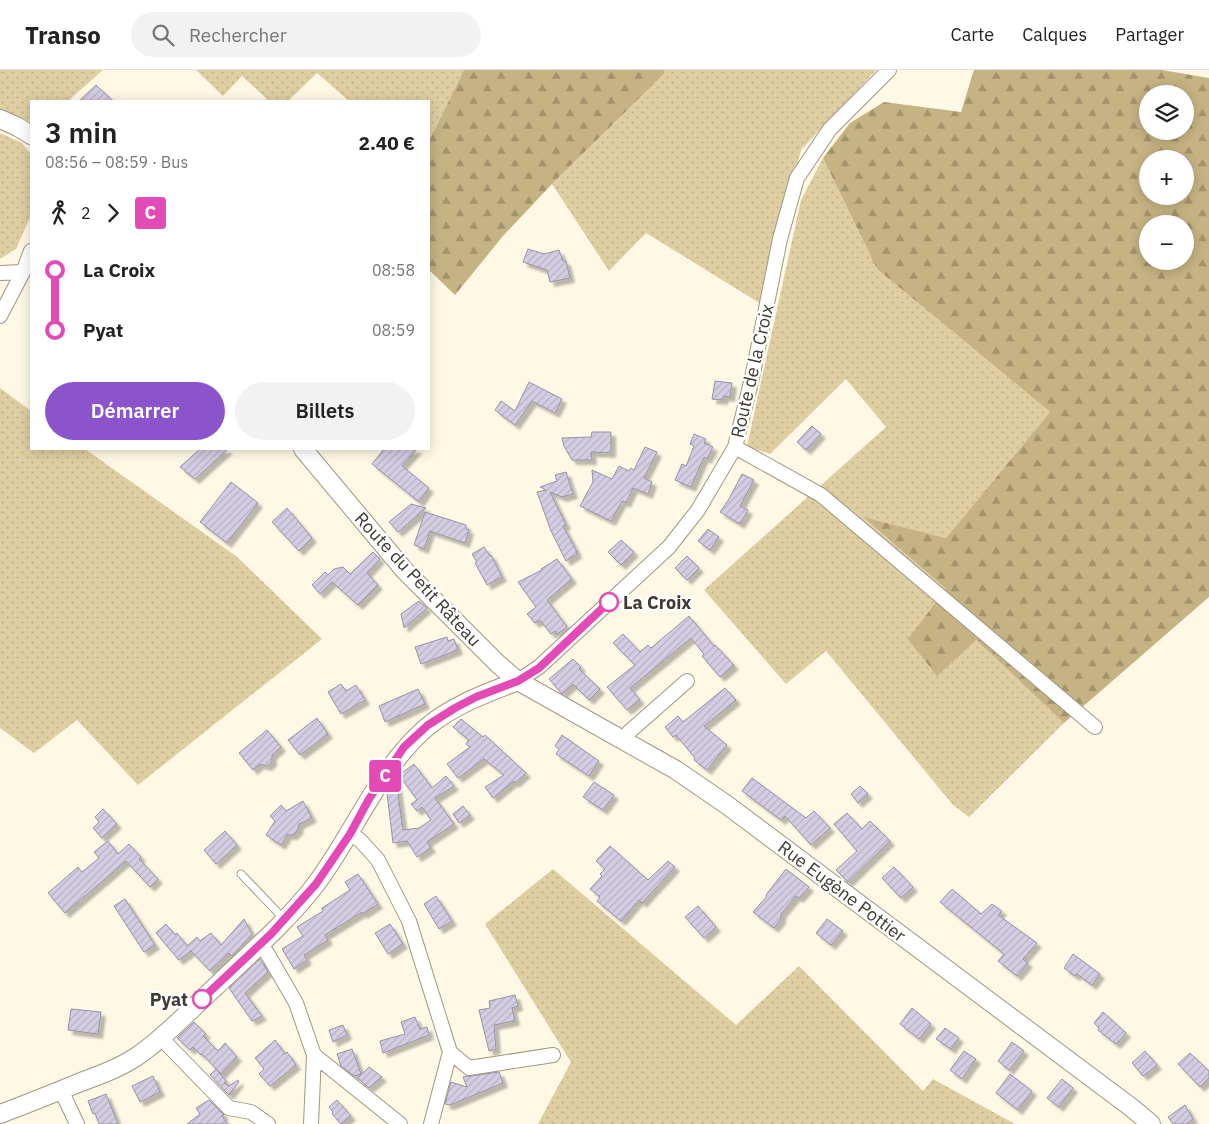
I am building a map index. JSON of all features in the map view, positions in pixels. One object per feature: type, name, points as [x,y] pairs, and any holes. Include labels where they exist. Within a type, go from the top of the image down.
[{"type":"street","name":"Route de la Croix","points":[[518,681],[539,668],[669,547],[698,510],[734,447],[752,378],[780,239],[797,178],[830,129],[889,70]]},
{"type":"street","points":[[0,120],[30,133]]},
{"type":"street","points":[[0,316],[30,253]]},
{"type":"street","points":[[0,272],[22,272]]},
{"type":"street","points":[[734,447],[821,495],[1095,727]]},
{"type":"street","name":"Route du Petit Râteau","points":[[304,450],[405,571],[498,664],[518,681]]},
{"type":"street","points":[[0,1114],[108,1072],[135,1057],[161,1038],[260,944],[316,884],[350,834],[369,799],[404,747],[428,725],[455,708],[476,697],[518,681]]},
{"type":"street","name":"Rue Eugène Pottier","points":[[518,681],[676,770],[727,805],[1151,1124]]},
{"type":"street","points":[[624,740],[629,732],[686,681]]},
{"type":"street","points":[[350,834],[360,840],[378,860],[409,921],[450,1052],[431,1124]]},
{"type":"street","points":[[260,944],[296,1003],[314,1055],[311,1124]]},
{"type":"street","points":[[161,1038],[230,1108],[251,1112],[268,1124]]},
{"type":"street","points":[[450,1052],[469,1068],[553,1055]]},
{"type":"street","points":[[314,1055],[400,1124]]},
{"type":"street","points":[[62,1090],[77,1124]]},
{"type":"lane","points":[[241,874],[284,919]]},
{"type":"shaded area","points":[[0,70],[103,70],[69,100],[30,100],[30,122],[0,109]]},
{"type":"shaded area","points":[[196,70],[464,70],[430,139],[430,100],[348,100],[317,73],[289,100],[268,100],[242,76],[223,96]]},
{"type":"shaded area","points":[[664,70],[876,70],[801,150],[761,304],[646,233],[609,271],[552,184],[664,74]]},
{"type":"shaded area","points":[[0,133],[22,143],[30,153],[30,217],[16,249],[0,259]]},
{"type":"shaded area","points":[[823,158],[877,269],[1050,412],[946,538],[864,518],[946,589],[976,640],[1064,723],[969,817],[953,805],[826,651],[786,684],[704,590],[886,427],[846,379],[770,454],[747,446],[801,200]]},
{"type":"shaded area","points":[[0,388],[30,410],[30,450],[86,450],[236,556],[322,639],[138,785],[77,720],[34,753],[0,728]]},
{"type":"shaded area","points":[[553,869],[736,1025],[799,966],[923,1091],[933,1079],[1015,1124],[538,1124],[571,1062],[485,924]]},
{"type":"green space","points":[[464,70],[664,70],[664,74],[552,184],[503,236],[455,295],[430,271],[430,139]]},
{"type":"green space","points":[[974,70],[1162,70],[1209,78],[1209,597],[1064,723],[976,640],[937,676],[908,639],[946,589],[863,517],[946,538],[1050,412],[877,269],[823,158],[850,123],[884,102],[961,112]]},
{"type":"building","points":[[96,85],[112,100],[80,100]]},
{"type":"building","points":[[528,249],[544,254],[559,250],[563,261],[566,261],[570,278],[550,282],[547,270],[523,262]]},
{"type":"building","points":[[715,381],[732,383],[730,397],[724,396],[723,400],[712,399]]},
{"type":"building","points":[[529,382],[562,399],[555,413],[532,401],[515,425],[495,410],[501,401],[515,411]]},
{"type":"building","points":[[812,426],[821,434],[806,450],[797,442]]},
{"type":"building","points":[[592,432],[611,432],[611,453],[591,452],[592,460],[572,460],[562,438],[591,437]]},
{"type":"building","points":[[694,434],[706,439],[704,443],[713,447],[707,459],[704,457],[691,487],[675,480],[682,464],[686,466],[694,446],[690,444]]},
{"type":"building","points":[[645,447],[657,452],[644,478],[652,482],[648,494],[633,488],[626,503],[622,501],[611,521],[580,506],[593,482],[592,470],[612,479],[619,466],[629,471],[631,468],[634,470]]},
{"type":"building","points":[[199,450],[227,450],[195,479],[180,467]]},
{"type":"building","points":[[383,450],[416,450],[402,466],[429,488],[419,502],[372,464]]},
{"type":"building","points":[[566,472],[573,494],[562,497],[550,492],[566,525],[563,526],[577,554],[566,561],[551,531],[537,492],[546,490],[540,487],[557,481],[555,475]]},
{"type":"building","points":[[742,474],[754,480],[740,506],[748,510],[740,524],[720,512]]},
{"type":"building","points":[[231,482],[258,503],[227,543],[200,522]]},
{"type":"building","points":[[411,504],[426,508],[398,532],[389,522]]},
{"type":"building","points":[[287,508],[312,538],[299,551],[272,522]]},
{"type":"building","points":[[425,512],[466,525],[466,529],[469,530],[465,543],[430,531],[424,549],[414,545]]},
{"type":"building","points":[[708,529],[719,537],[710,550],[698,541]]},
{"type":"building","points":[[621,540],[634,552],[621,565],[608,552]]},
{"type":"building","points":[[484,547],[491,555],[502,577],[487,585],[472,554]]},
{"type":"building","points":[[373,552],[380,559],[367,573],[378,585],[358,605],[332,582],[320,594],[312,585],[325,572],[328,575],[334,569],[343,567],[350,574]]},
{"type":"building","points":[[687,556],[699,568],[687,580],[675,568]]},
{"type":"building","points":[[557,559],[572,579],[547,600],[567,627],[557,634],[555,631],[551,634],[540,620],[535,623],[527,614],[536,607],[518,582],[542,570]]},
{"type":"building","points":[[419,601],[427,608],[404,628],[401,614]]},
{"type":"building","points":[[689,616],[714,646],[734,665],[720,677],[702,656],[704,654],[691,638],[630,688],[640,700],[627,710],[607,687],[635,665],[613,643],[623,634],[640,652],[648,645],[651,648]]},
{"type":"building","points":[[447,637],[448,641],[454,639],[458,650],[421,664],[415,647]]},
{"type":"building","points":[[573,659],[581,667],[579,669],[600,689],[589,700],[573,684],[562,694],[549,679]]},
{"type":"building","points":[[341,684],[346,691],[356,685],[365,700],[341,714],[328,692]]},
{"type":"building","points":[[725,688],[736,700],[704,726],[727,745],[707,770],[694,760],[695,758],[676,735],[673,737],[665,727],[678,716],[683,722]]},
{"type":"building","points":[[418,689],[425,704],[385,722],[379,706]]},
{"type":"building","points":[[317,718],[328,734],[300,755],[288,740]]},
{"type":"building","points":[[461,719],[483,737],[485,735],[526,773],[493,798],[485,787],[504,775],[484,759],[458,778],[447,764],[470,747],[466,744],[469,740],[453,727]]},
{"type":"building","points":[[267,730],[281,747],[272,755],[272,762],[267,766],[260,764],[253,770],[239,753]]},
{"type":"building","points":[[562,735],[599,761],[589,776],[556,754],[559,749],[555,746]]},
{"type":"building","points":[[414,764],[432,788],[446,776],[454,786],[435,798],[454,824],[427,842],[431,848],[417,857],[407,841],[393,843],[387,793],[396,779],[403,830],[419,828],[431,820],[422,807],[417,811],[411,804],[417,800],[399,775]]},
{"type":"building","points":[[752,778],[806,818],[814,811],[830,828],[811,845],[785,816],[781,820],[742,791]]},
{"type":"building","points":[[594,782],[614,795],[603,810],[583,797]]},
{"type":"building","points":[[860,786],[868,794],[858,803],[851,794]]},
{"type":"building","points":[[303,801],[312,818],[299,824],[298,830],[293,835],[287,835],[281,845],[266,835],[275,821],[270,816],[281,805],[286,811]]},
{"type":"building","points":[[463,806],[470,815],[459,823],[453,814]]},
{"type":"building","points":[[103,809],[117,824],[102,838],[93,828],[99,822],[95,817]]},
{"type":"building","points":[[847,813],[862,829],[870,821],[890,841],[848,882],[836,870],[857,851],[834,824]]},
{"type":"building","points":[[225,831],[237,845],[216,864],[204,850]]},
{"type":"building","points":[[108,841],[118,854],[129,844],[141,857],[139,859],[158,879],[150,887],[126,861],[65,913],[48,893],[78,867],[82,872],[99,858],[94,852]]},
{"type":"building","points":[[610,846],[648,880],[668,861],[675,867],[642,903],[639,900],[621,921],[597,901],[600,897],[590,889],[602,876],[600,874],[605,869],[596,861]]},
{"type":"building","points":[[894,867],[913,887],[901,898],[882,878]]},
{"type":"building","points":[[786,869],[809,887],[799,898],[796,896],[781,914],[781,919],[774,928],[753,912]]},
{"type":"building","points":[[358,874],[378,904],[325,935],[328,940],[304,955],[307,960],[294,969],[282,949],[303,936],[297,927],[323,911],[322,908],[350,890],[345,882]]},
{"type":"building","points":[[952,889],[981,914],[992,904],[1002,911],[998,915],[1037,943],[1023,959],[1028,963],[1017,976],[998,961],[1004,954],[940,902]]},
{"type":"building","points":[[436,896],[452,921],[439,929],[424,904]]},
{"type":"building","points":[[125,899],[155,945],[144,952],[114,906]]},
{"type":"building","points":[[698,906],[716,927],[704,938],[685,917]]},
{"type":"building","points":[[244,919],[252,934],[232,956],[229,953],[210,971],[191,951],[179,960],[156,933],[166,924],[175,935],[177,933],[187,946],[197,937],[200,941],[211,933],[221,945]]},
{"type":"building","points":[[827,919],[843,931],[831,945],[816,933]]},
{"type":"building","points":[[390,924],[403,944],[388,954],[375,933]]},
{"type":"building","points":[[1073,954],[1100,974],[1092,985],[1077,974],[1075,976],[1064,968]]},
{"type":"building","points":[[260,959],[268,972],[245,993],[262,1016],[252,1021],[229,988]]},
{"type":"building","points":[[515,995],[518,1006],[512,1008],[515,1021],[494,1025],[496,1049],[489,1051],[479,1010],[490,1008],[489,1001]]},
{"type":"building","points":[[912,1008],[931,1024],[919,1039],[900,1024]]},
{"type":"building","points":[[71,1009],[101,1012],[98,1034],[68,1030]]},
{"type":"building","points":[[1103,1012],[1126,1033],[1116,1044],[1098,1030],[1099,1028],[1094,1023]]},
{"type":"building","points":[[415,1017],[420,1029],[427,1027],[429,1035],[383,1053],[380,1041],[405,1034],[401,1022]]},
{"type":"building","points":[[194,1022],[206,1034],[203,1036],[218,1051],[225,1043],[237,1057],[221,1074],[202,1054],[193,1047],[190,1050],[177,1038]]},
{"type":"building","points":[[343,1025],[347,1035],[333,1042],[329,1030]]},
{"type":"building","points":[[945,1028],[959,1038],[951,1049],[936,1039]]},
{"type":"building","points":[[275,1040],[296,1065],[270,1086],[259,1074],[264,1069],[255,1058]]},
{"type":"building","points":[[1012,1042],[1024,1051],[1009,1070],[998,1061]]},
{"type":"building","points":[[352,1049],[361,1074],[354,1076],[341,1066],[337,1054]]},
{"type":"building","points":[[964,1051],[976,1059],[962,1079],[950,1070]]},
{"type":"building","points":[[1145,1051],[1157,1065],[1143,1076],[1132,1063]]},
{"type":"building","points":[[1190,1053],[1209,1071],[1209,1078],[1200,1087],[1178,1064]]},
{"type":"building","points":[[369,1067],[382,1077],[369,1088],[358,1078]]},
{"type":"building","points":[[216,1069],[226,1081],[224,1083],[229,1086],[238,1080],[239,1082],[229,1095],[210,1075]]},
{"type":"building","points":[[499,1072],[503,1083],[450,1105],[445,1104],[451,1082],[467,1087],[463,1077]]},
{"type":"building","points":[[1010,1074],[1032,1091],[1018,1110],[996,1093]]},
{"type":"building","points":[[153,1076],[160,1092],[140,1102],[132,1086]]},
{"type":"building","points":[[1062,1079],[1073,1088],[1059,1107],[1047,1098]]},
{"type":"building","points":[[106,1094],[118,1124],[99,1124],[95,1113],[93,1114],[88,1101]]},
{"type":"building","points":[[209,1100],[224,1115],[222,1116],[227,1124],[187,1124],[200,1114],[196,1108]]},
{"type":"building","points":[[337,1100],[351,1116],[341,1124],[332,1114],[333,1112],[329,1107]]},
{"type":"building","points":[[1185,1105],[1193,1119],[1186,1124],[1173,1124],[1168,1117]]},
{"type":"bus line","name":"C","points":[[202,999],[271,934],[316,884],[350,834],[369,799],[404,747],[428,725],[455,708],[476,697],[518,681],[539,668],[609,602]]},
{"type":"place","name":"La Croix","points":[[609,602]]},
{"type":"place","name":"Pyat","points":[[202,999]]}]
